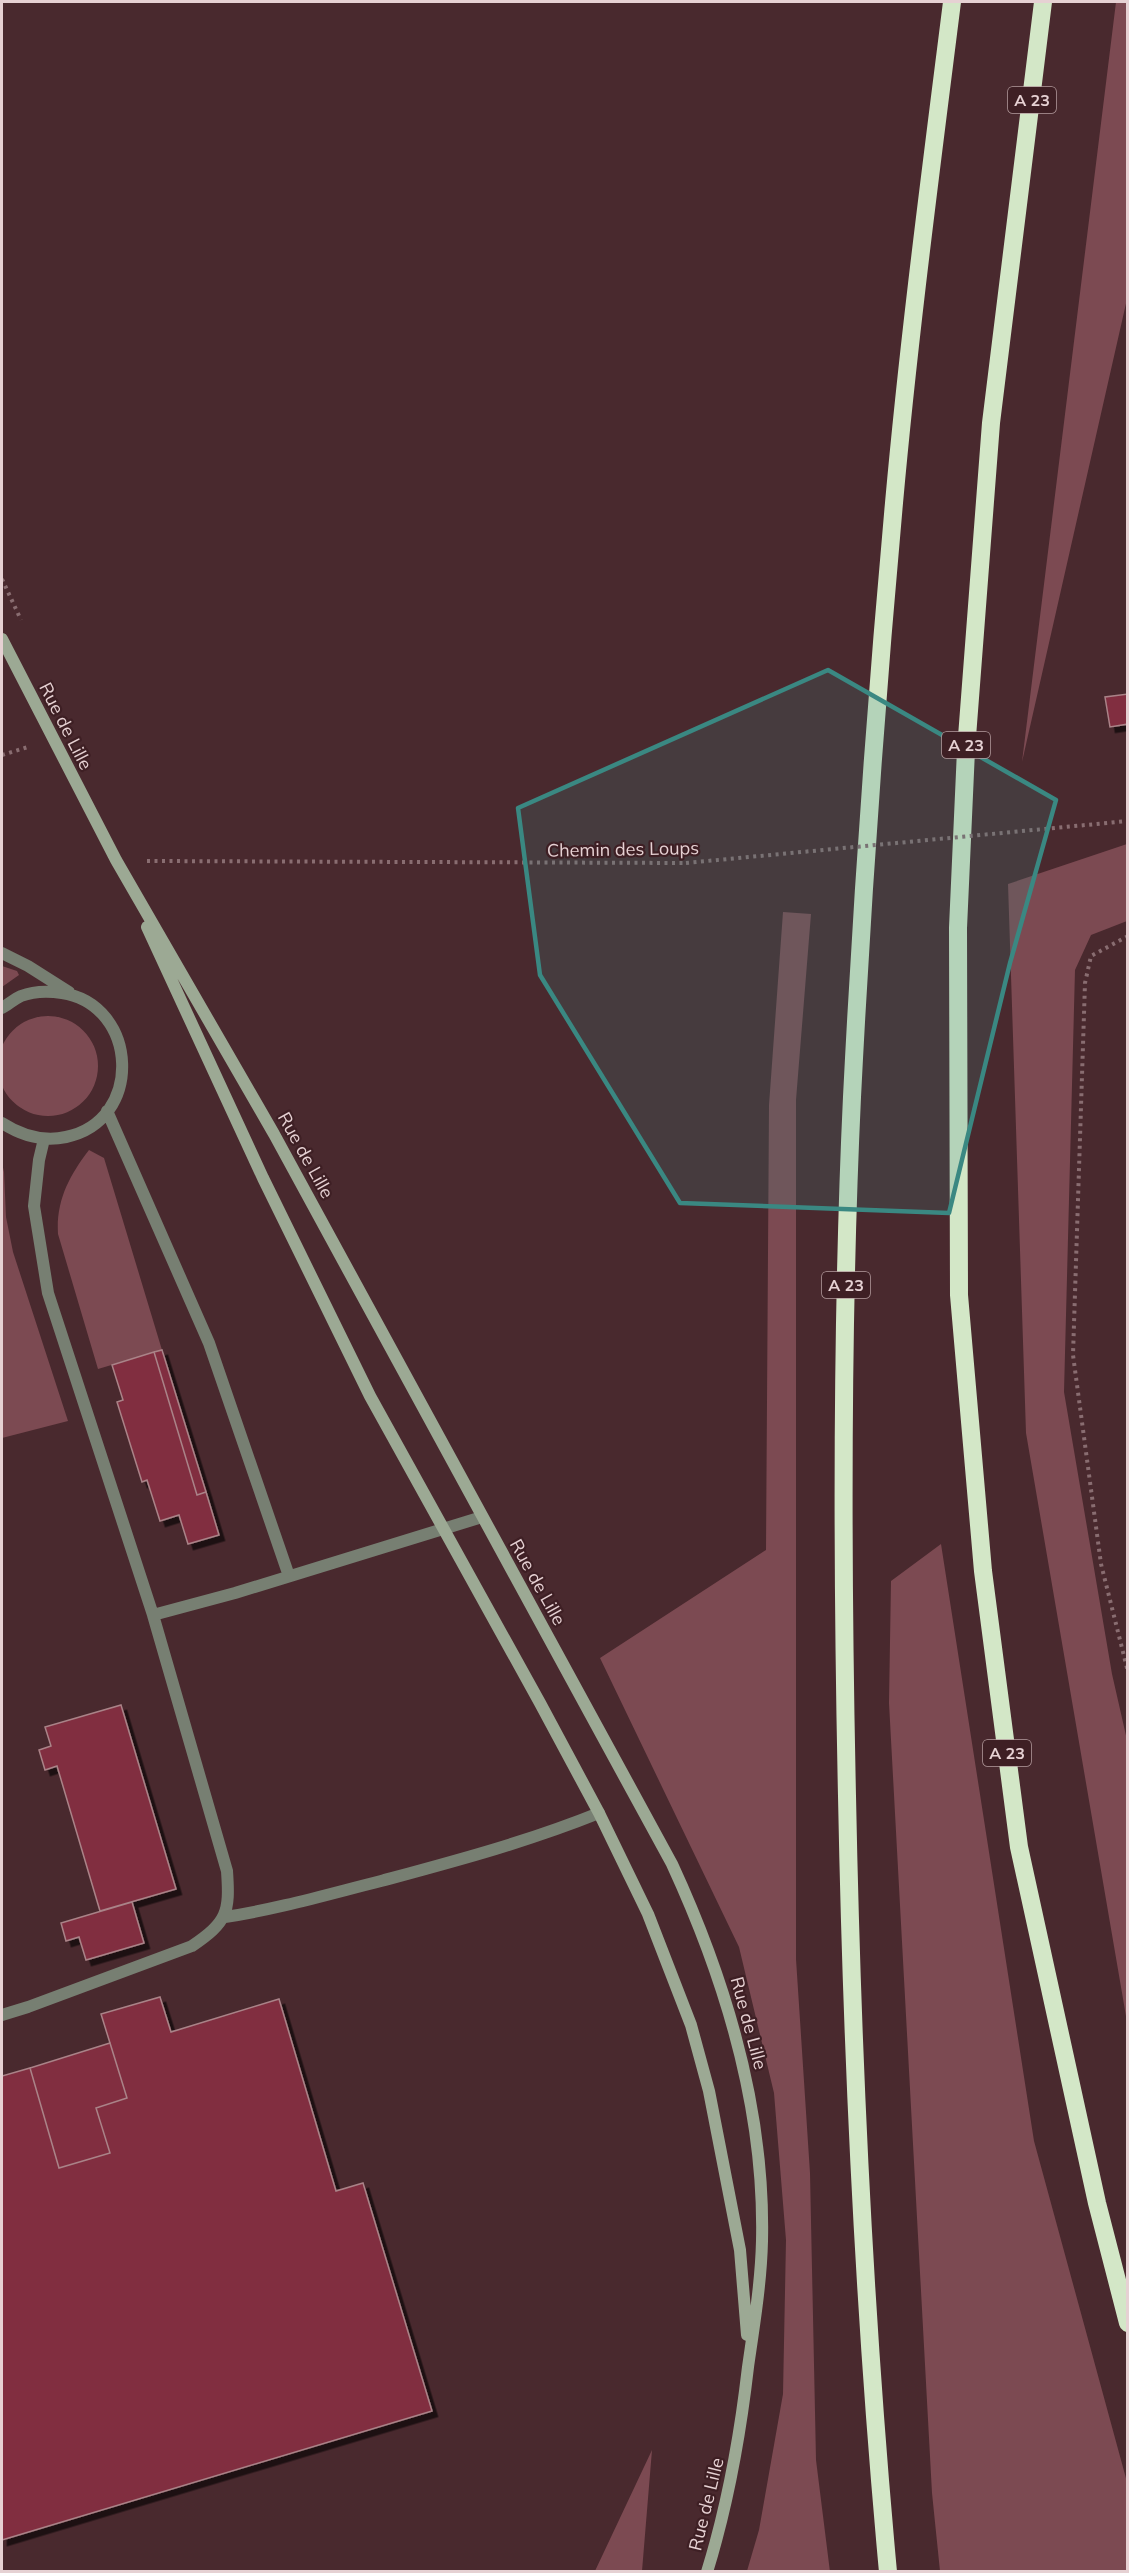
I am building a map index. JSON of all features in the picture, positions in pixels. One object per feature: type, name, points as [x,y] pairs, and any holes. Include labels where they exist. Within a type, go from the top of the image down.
[{"type":"highway","name":"A 23","points":[[888,2571],[875,2435],[865,2282],[851,1997],[844,1662],[844,1339],[852,1098],[879,675],[897,475],[952,2]]},
{"type":"highway","name":"A 23","points":[[1043,2],[991,423],[966,750],[958,928],[959,1295],[983,1571],[1019,1848],[1097,2204],[1128,2323]]},
{"type":"main road","name":"Rue de Lille","points":[[2,639],[116,861],[310,1276],[370,1396],[599,1813],[662,1946],[691,2025],[718,2134],[740,2250],[746,2302],[748,2373]]},
{"type":"main road","name":"Rue de Lille","points":[[116,861],[274,1134],[672,1864],[700,1924],[739,2047],[752,2119],[761,2203],[760,2276],[734,2469],[707,2571]]},
{"type":"lane","points":[[2,953],[96,1007],[113,1027],[122,1051],[123,1077],[114,1102],[107,1111],[98,1121],[76,1135],[51,1140],[25,1136],[2,1123]]},
{"type":"lane","points":[[2,1008],[22,996],[47,991],[73,995]]},
{"type":"lane","points":[[107,1111],[208,1343],[289,1576]]},
{"type":"lane","points":[[2,2014],[28,2007],[192,1946],[209,1934],[225,1917],[229,1896],[227,1871],[153,1615],[48,1293],[34,1206],[39,1160],[44,1139]]},
{"type":"lane","points":[[153,1615],[289,1576],[482,1516]]},
{"type":"lane","points":[[225,1917],[266,1911],[458,1861],[530,1840],[599,1813]]},
{"type":"path","name":"Chemin des Loups","points":[[116,861],[686,863],[1128,821]]},
{"type":"path","points":[[1128,936],[1091,956],[1085,983],[1073,1355],[1101,1564],[1128,1672]]},
{"type":"highlighted area","points":[[828,670],[1056,800],[1010,963],[949,1213],[680,1203],[540,975],[518,808]]},
{"type":"shaded area","points":[[1116,2],[1128,2],[1127,299],[1022,762]]},
{"type":"shaded area","points":[[1127,844],[1127,921],[1091,935],[1075,970],[1064,1392],[1112,1674],[1127,1740],[1127,2022],[1026,1433],[1008,884]]},
{"type":"shaded area","points":[[783,912],[811,914],[796,1100],[796,1959],[810,2173],[816,2460],[830,2572],[747,2571],[759,2530],[783,2394],[786,2240],[774,2093],[739,1947],[600,1658],[766,1550],[769,1105]]},
{"type":"shaded area","points":[[2,966],[17,971],[19,975],[2,987]]},
{"type":"shaded area","points":[[48,1016],[67,1020],[83,1031],[94,1047],[98,1066],[94,1085],[83,1101],[67,1112],[48,1116],[29,1112],[13,1101],[2,1085],[-2,1066],[2,1047],[13,1031],[29,1020]]},
{"type":"shaded area","points":[[89,1150],[104,1158],[162,1350],[98,1369],[58,1234],[59,1211],[65,1189],[75,1169]]},
{"type":"shaded area","points":[[2,1163],[6,1217],[13,1252],[68,1421],[2,1438]]},
{"type":"shaded area","points":[[941,1544],[1034,2141],[1127,2482],[1127,2571],[940,2571],[932,2493],[889,1703],[891,1581]]},
{"type":"shaded area","points":[[652,2450],[642,2571],[595,2571]]},
{"type":"building","points":[[1128,694],[1128,724],[1110,727],[1105,697]]},
{"type":"building","points":[[162,1350],[206,1492],[197,1495],[154,1352]]},
{"type":"building","points":[[154,1352],[197,1495],[206,1492],[219,1535],[188,1544],[179,1515],[160,1521],[147,1480],[142,1482],[117,1402],[123,1400],[112,1365]]},
{"type":"building","points":[[121,1705],[176,1889],[100,1911],[57,1766],[45,1770],[39,1750],[51,1746],[45,1727]]},
{"type":"building","points":[[132,1902],[144,1943],[86,1960],[79,1937],[66,1941],[61,1923]]},
{"type":"building","points":[[160,1997],[171,2032],[279,1999],[336,2191],[363,2183],[432,2411],[2,2540],[2,2076],[30,2068],[59,2168],[110,2153],[96,2108],[127,2098],[101,2014]]},
{"type":"building","points":[[110,2043],[127,2098],[96,2108],[110,2153],[59,2168],[30,2068]]}]
